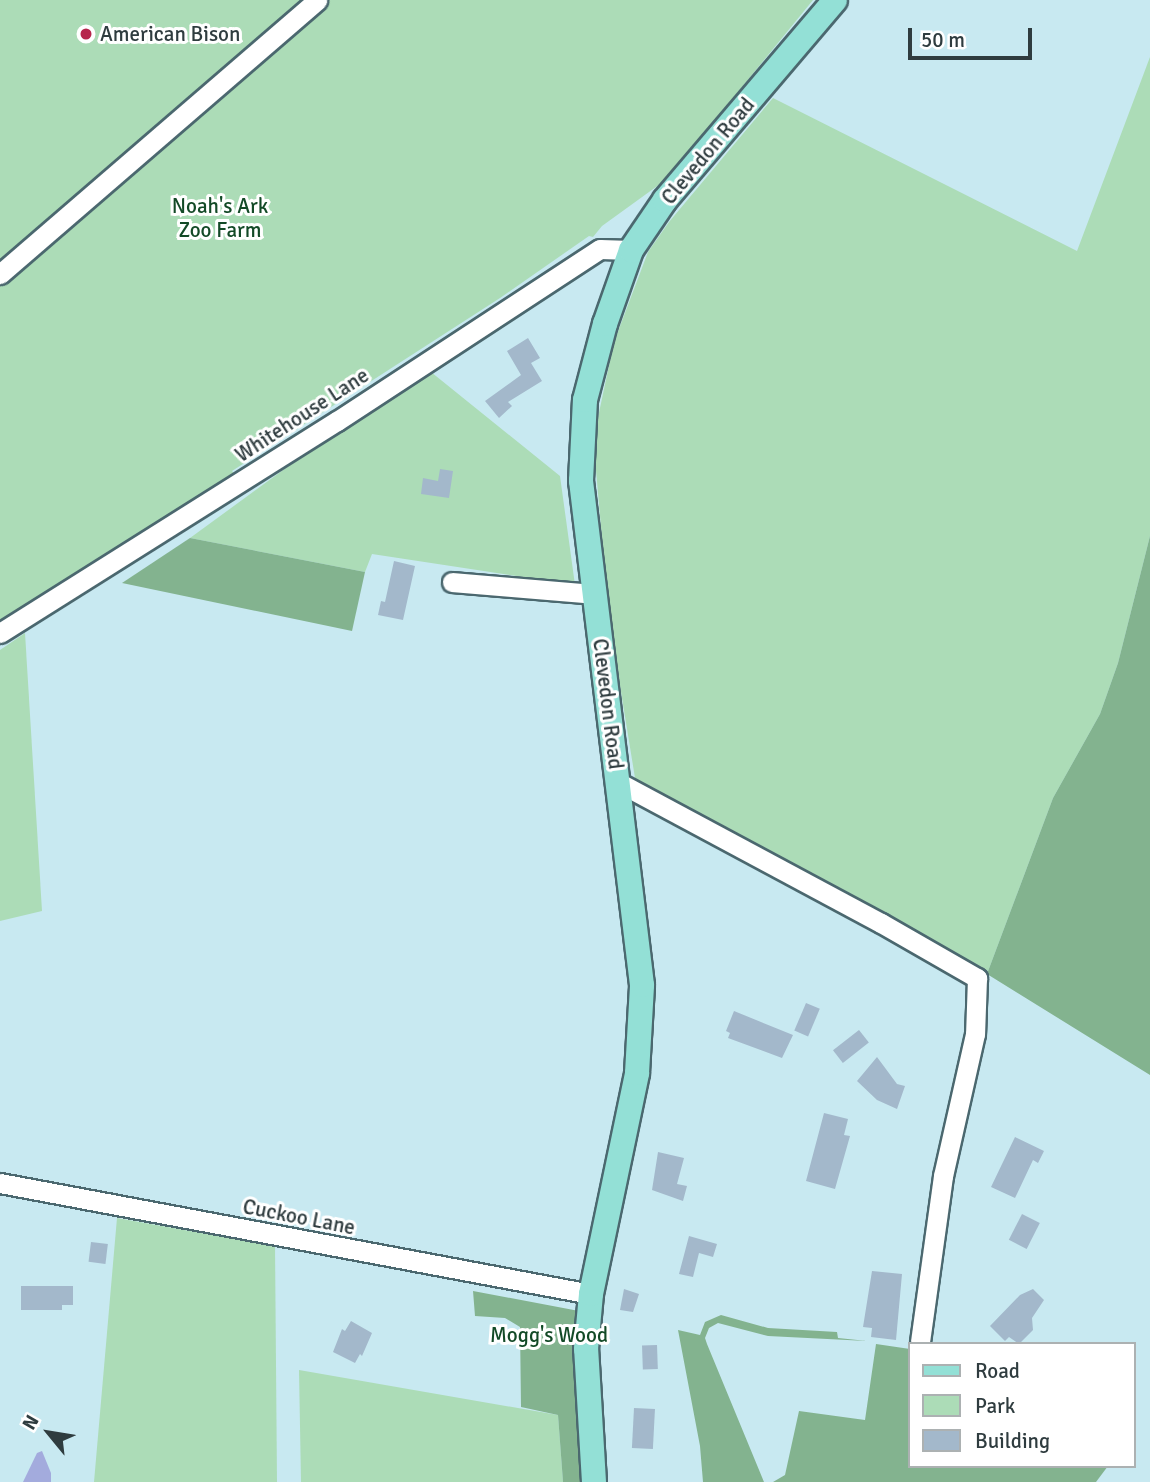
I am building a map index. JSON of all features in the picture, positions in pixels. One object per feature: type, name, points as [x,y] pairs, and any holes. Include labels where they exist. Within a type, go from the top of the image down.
[{"type":"main road","name":"Clevedon Road","points":[[594,1482],[586,1349],[591,1294],[637,1073],[642,985],[581,481],[585,400],[605,324],[631,250],[666,200],[835,0]]},
{"type":"street","points":[[0,274],[317,0]]},
{"type":"street","name":"Whitehouse Lane","points":[[0,633],[337,421],[600,249],[631,250]]},
{"type":"street","points":[[452,582],[595,594]]},
{"type":"street","points":[[618,782],[977,978],[975,1034],[943,1176],[920,1341]]},
{"type":"street","name":"Cuckoo Lane","points":[[0,1183],[591,1294]]},
{"type":"green space","name":"Noah's Ark Zoo Farm","points":[[0,0],[813,0],[667,179],[602,226],[593,237],[589,236],[500,298],[232,471],[236,476],[0,623]]},
{"type":"green space","points":[[1150,57],[1150,536],[1118,663],[1100,714],[1053,798],[987,974],[649,790],[635,778],[609,618],[595,459],[597,422],[614,342],[648,252],[669,222],[773,98],[1077,251]]},
{"type":"green space","points":[[431,372],[560,476],[575,585],[372,554],[365,572],[190,538],[338,430]]},
{"type":"green space","points":[[1150,536],[1150,1075],[987,974],[1053,798],[1100,714],[1118,663]]},
{"type":"green space","points":[[190,538],[365,572],[352,631],[122,583]]},
{"type":"green space","points":[[25,633],[42,911],[0,921],[0,650]]},
{"type":"green space","points":[[117,1218],[275,1246],[277,1482],[94,1482]]},
{"type":"green space","name":"Mogg's Wood","points":[[473,1291],[579,1311],[583,1482],[563,1482],[558,1415],[521,1407],[520,1327],[505,1318],[475,1316]]},
{"type":"green space","points":[[721,1315],[768,1328],[837,1332],[838,1338],[867,1341],[768,1336],[718,1323],[709,1328],[705,1338],[707,1344],[764,1482],[703,1482],[700,1446],[678,1330],[700,1335],[705,1322]]},
{"type":"green space","points":[[876,1344],[908,1349],[908,1468],[1106,1468],[1096,1482],[773,1482],[785,1475],[799,1411],[865,1420]]},
{"type":"green space","points":[[299,1370],[558,1415],[563,1482],[301,1482]]},
{"type":"water","points":[[42,1451],[51,1473],[51,1482],[23,1482],[37,1453]]},
{"type":"building","points":[[528,338],[540,358],[531,363],[542,381],[508,402],[512,406],[499,418],[485,401],[521,375],[507,351]]},
{"type":"building","points":[[440,469],[453,471],[449,498],[421,494],[423,478],[438,481]]},
{"type":"building","points":[[394,561],[415,566],[403,620],[378,615],[381,601],[385,602]]},
{"type":"building","points":[[806,1003],[820,1009],[808,1036],[794,1031]]},
{"type":"building","points":[[734,1011],[793,1035],[782,1058],[728,1038],[730,1033],[726,1031]]},
{"type":"building","points":[[859,1030],[869,1043],[843,1063],[833,1050]]},
{"type":"building","points":[[877,1057],[897,1084],[905,1086],[897,1109],[877,1100],[857,1081]]},
{"type":"building","points":[[824,1113],[848,1119],[844,1135],[850,1136],[835,1189],[806,1181]]},
{"type":"building","points":[[1015,1137],[1044,1151],[1038,1163],[1033,1160],[1015,1198],[991,1187]]},
{"type":"building","points":[[658,1152],[684,1158],[677,1184],[687,1186],[683,1201],[652,1190]]},
{"type":"building","points":[[1022,1214],[1040,1223],[1027,1249],[1009,1240]]},
{"type":"building","points":[[689,1236],[717,1244],[713,1257],[699,1253],[693,1277],[679,1274]]},
{"type":"building","points":[[91,1242],[108,1244],[105,1264],[89,1262]]},
{"type":"building","points":[[872,1271],[902,1274],[896,1340],[871,1337],[872,1328],[863,1327]]},
{"type":"building","points":[[21,1286],[73,1286],[73,1305],[62,1305],[62,1310],[21,1310]]},
{"type":"building","points":[[624,1289],[639,1294],[633,1312],[620,1310]]},
{"type":"building","points":[[1033,1289],[1044,1300],[1032,1318],[1033,1330],[1021,1342],[1009,1337],[1005,1341],[990,1326],[1020,1295]]},
{"type":"building","points":[[351,1321],[372,1333],[362,1356],[360,1354],[355,1363],[333,1352],[342,1329],[345,1331]]},
{"type":"building","points":[[657,1345],[658,1369],[643,1370],[642,1346]]},
{"type":"building","points":[[634,1408],[655,1409],[653,1449],[632,1448]]},
{"type":"place","name":"American Bison","points":[[86,34]]}]
